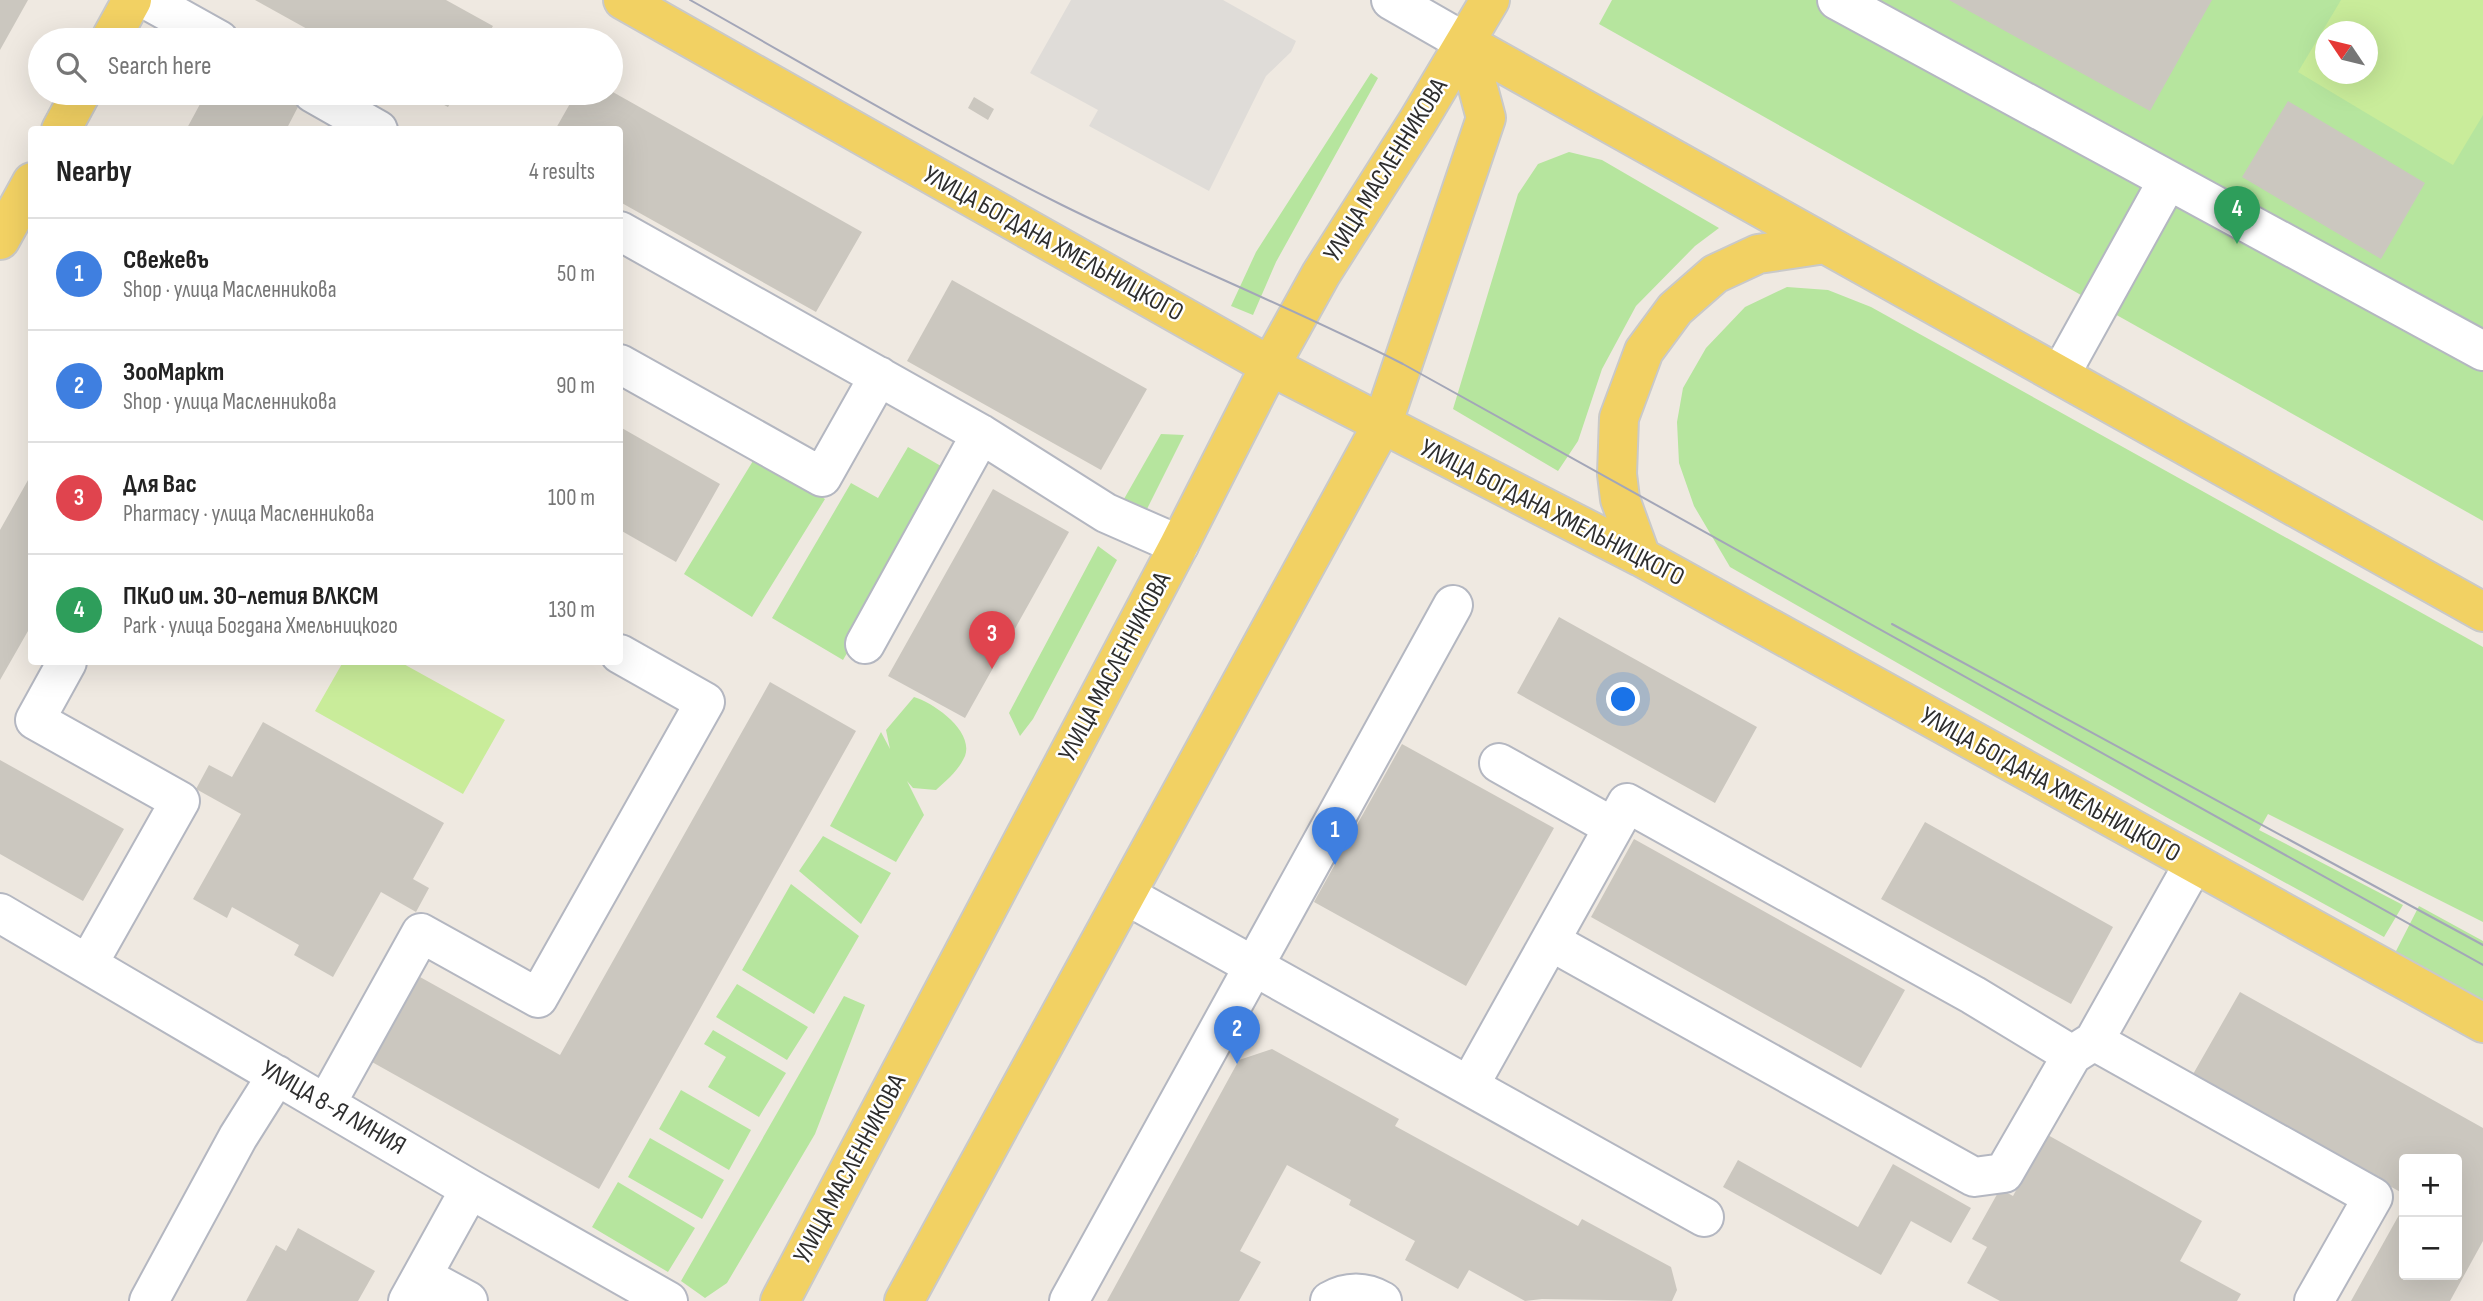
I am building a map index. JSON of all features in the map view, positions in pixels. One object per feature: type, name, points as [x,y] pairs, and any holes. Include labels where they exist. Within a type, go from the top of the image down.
[{"type":"main road","points":[[117,28],[132,0]]},
{"type":"main road","name":"УЛИЦА БОГДАНА ХМЕЛЬНИЦКОГО","points":[[622,0],[1270,366],[1641,558],[2483,1023]]},
{"type":"main road","name":"УЛИЦА МАСЛЕННИКОВА","points":[[780,1301],[1179,545],[1270,366],[1321,274],[1466,43],[1490,0]]},
{"type":"main road","points":[[1466,43],[2483,611]]},
{"type":"main road","name":"УЛИЦА МАСЛЕННИКОВА","points":[[904,1301],[1382,425],[1486,118],[1466,43]]},
{"type":"main road","points":[[63,126],[75,105]]},
{"type":"main road","points":[[0,240],[28,189]]},
{"type":"main road","points":[[1641,558],[1620,499],[1617,474],[1619,418],[1644,351],[1675,309],[1716,274],[1758,254],[1825,244]]},
{"type":"street","points":[[148,0],[198,28]]},
{"type":"street","points":[[1391,0],[1466,43]]},
{"type":"street","points":[[1837,0],[2483,351]]},
{"type":"street","points":[[334,105],[371,126]]},
{"type":"street","points":[[2060,375],[2168,180]]},
{"type":"street","points":[[623,233],[982,434],[1106,513],[1179,545]]},
{"type":"street","points":[[623,366],[822,477],[879,376]]},
{"type":"street","points":[[865,644],[982,434]]},
{"type":"street","points":[[1069,1301],[1453,605]]},
{"type":"street","points":[[326,1104],[421,933],[538,998],[705,702],[623,656]]},
{"type":"street","points":[[65,665],[34,720],[180,801],[89,964]]},
{"type":"street","points":[[1499,763],[1613,827]]},
{"type":"street","points":[[1469,1086],[1627,803],[1973,995],[2083,1048],[2373,1197],[2314,1301]]},
{"type":"street","points":[[1550,941],[1974,1177],[2004,1173],[2083,1048],[2193,864]]},
{"type":"street","points":[[1126,895],[1704,1217]]},
{"type":"street","name":"УЛИЦА 8-Я ЛИНИЯ","points":[[0,912],[668,1301]]},
{"type":"street","points":[[149,1301],[238,1137],[277,1075]]},
{"type":"street","points":[[468,1301],[415,1288],[470,1188]]},
{"type":"street","points":[[1331,1301],[1344,1293],[1372,1296],[1382,1301]]},
{"type":"green space","points":[[1612,0],[2483,0],[2483,521],[1599,24]]},
{"type":"green space","points":[[2341,0],[2483,0],[2483,115],[2453,165],[2318,84],[2378,84],[2378,21],[2328,21]]},
{"type":"green space","points":[[2315,44],[2315,82],[2298,72]]},
{"type":"green space","points":[[1371,73],[1378,78],[1276,262],[1253,315],[1231,306],[1256,252]]},
{"type":"green space","points":[[1569,152],[1602,160],[1719,228],[1695,246],[1636,306],[1602,369],[1578,441],[1558,471],[1453,409],[1518,194],[1538,164]]},
{"type":"green space","points":[[1787,287],[1828,290],[1871,307],[2483,647],[2483,922],[2268,814],[2259,830],[2403,905],[2384,937],[2166,817],[1730,567],[1694,506],[1679,463],[1677,422],[1683,388],[1706,348],[1745,307]]},
{"type":"green space","points":[[1161,434],[1184,435],[1145,513],[1120,506]]},
{"type":"green space","points":[[908,447],[953,473],[843,660],[772,618],[851,483],[878,498]]},
{"type":"green space","points":[[756,456],[825,499],[752,617],[684,574]]},
{"type":"green space","points":[[1098,546],[1117,560],[1033,719],[1020,736],[1009,713]]},
{"type":"green space","points":[[341,665],[405,665],[505,720],[463,794],[315,711]]},
{"type":"green space","points":[[914,697],[932,705],[950,719],[964,737],[966,747],[965,756],[959,766],[936,790],[913,788],[907,781],[924,815],[896,862],[830,826],[881,732],[890,749],[886,730]]},
{"type":"green space","points":[[823,836],[891,873],[861,924],[799,871]]},
{"type":"green space","points":[[791,884],[859,936],[814,1014],[742,970]]},
{"type":"green space","points":[[2419,906],[2483,941],[2483,1000],[2395,953]]},
{"type":"green space","points":[[737,984],[808,1027],[787,1060],[716,1017]]},
{"type":"green space","points":[[844,996],[865,1005],[815,1134],[727,1283],[705,1298],[681,1281]]},
{"type":"green space","points":[[713,1030],[786,1073],[759,1117],[708,1087],[726,1057],[704,1044]]},
{"type":"green space","points":[[681,1090],[751,1130],[729,1170],[659,1129]]},
{"type":"green space","points":[[650,1138],[724,1180],[702,1219],[628,1177]]},
{"type":"green space","points":[[618,1182],[695,1228],[668,1272],[592,1227]]},
{"type":"shaded area","points":[[1071,0],[1223,0],[1296,41],[1291,52],[1266,76],[1209,191],[1089,126],[1098,110],[1030,73]]},
{"type":"building","points":[[0,0],[28,0],[0,50]]},
{"type":"building","points":[[255,0],[446,0],[493,26],[492,28],[305,28]]},
{"type":"building","points":[[1949,0],[2212,0],[2150,111]]},
{"type":"building","points":[[974,97],[994,109],[988,120],[968,108]]},
{"type":"building","points":[[623,98],[862,232],[816,312],[623,204],[623,126],[557,126],[569,105],[623,105]]},
{"type":"building","points":[[2288,101],[2425,183],[2381,259],[2242,177]]},
{"type":"building","points":[[200,105],[299,105],[288,126],[188,126]]},
{"type":"building","points":[[952,280],[1147,389],[1101,470],[907,361]]},
{"type":"building","points":[[623,429],[720,484],[676,562],[623,532]]},
{"type":"building","points":[[28,480],[28,631],[0,680],[0,530]]},
{"type":"building","points":[[993,489],[1069,532],[965,718],[888,676]]},
{"type":"building","points":[[1559,617],[1757,727],[1715,803],[1517,693]]},
{"type":"building","points":[[770,682],[856,731],[599,1189],[372,1062],[420,977],[560,1055]]},
{"type":"building","points":[[263,722],[444,823],[413,879],[429,888],[416,912],[381,892],[333,977],[294,955],[299,945],[232,907],[227,918],[193,899],[241,814],[196,789],[209,765],[232,777]]},
{"type":"building","points":[[1402,744],[1554,828],[1466,986],[1314,902]]},
{"type":"building","points":[[0,760],[124,829],[83,901],[0,854]]},
{"type":"building","points":[[1925,822],[2113,927],[2071,1004],[1881,899]]},
{"type":"building","points":[[1634,839],[1905,990],[1861,1068],[1591,917]]},
{"type":"building","points":[[2240,992],[2483,1128],[2483,1241],[2462,1279],[2462,1154],[2399,1154],[2399,1191],[2192,1076]]},
{"type":"building","points":[[1272,1049],[1399,1119],[1395,1126],[1578,1226],[1582,1219],[1671,1267],[1677,1290],[1672,1301],[1525,1301],[1469,1270],[1458,1289],[1405,1260],[1415,1241],[1349,1205],[1351,1200],[1287,1165],[1240,1251],[1261,1262],[1239,1301],[1107,1301],[1239,1060]]},
{"type":"building","points":[[2046,1134],[2202,1221],[2180,1261],[2241,1294],[2237,1301],[2000,1301],[1967,1283],[1987,1247],[1972,1239],[2000,1189],[2013,1196]]},
{"type":"building","points":[[1738,1160],[1858,1227],[1893,1164],[1971,1208],[1951,1243],[1911,1221],[1881,1275],[1723,1187]]},
{"type":"building","points":[[2399,1215],[2399,1280],[2462,1280],[2450,1301],[2351,1301]]},
{"type":"building","points":[[298,1228],[375,1271],[358,1301],[246,1301],[276,1245],[286,1251]]},
{"type":"tram line","points":[[690,0],[1015,181],[1105,226],[1403,364],[2483,965]]},
{"type":"tram line","points":[[1892,624],[2483,945]]},
{"type":"place","name":"ПКиО им. 30-летия ВЛКСМ","points":[[2237,244]]},
{"type":"place","name":"Для Вас","points":[[992,669]]},
{"type":"place","name":"Свежевъ","points":[[1335,865]]},
{"type":"place","name":"ЗооМаркт","points":[[1237,1064]]}]
